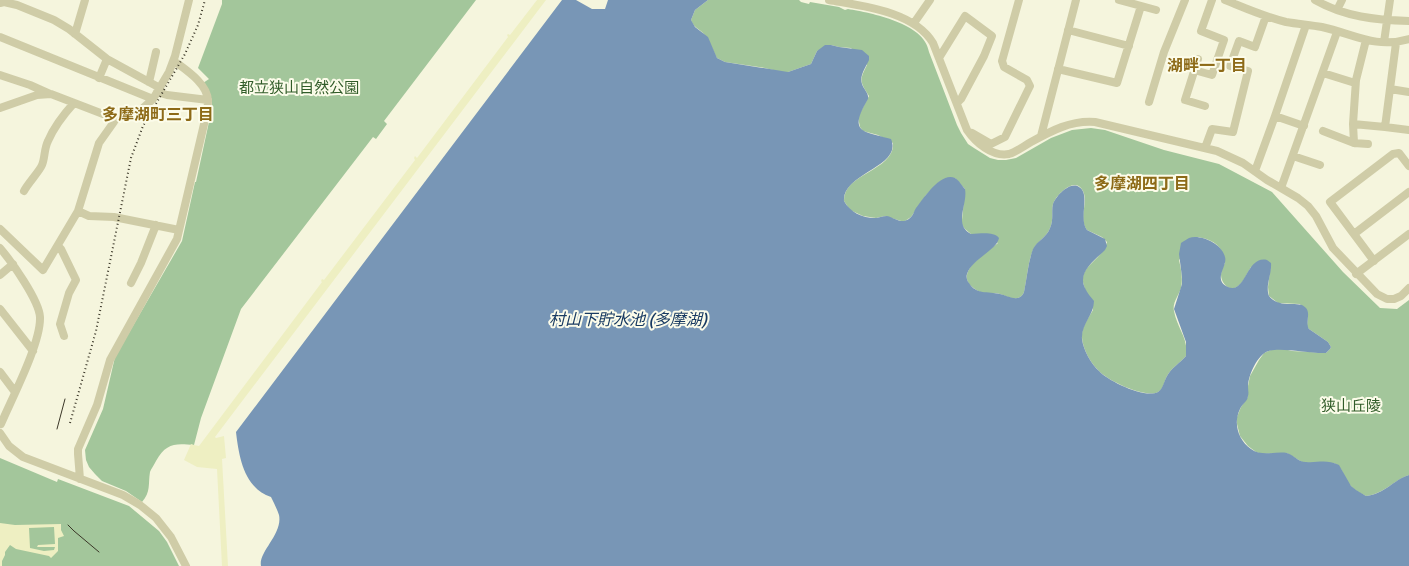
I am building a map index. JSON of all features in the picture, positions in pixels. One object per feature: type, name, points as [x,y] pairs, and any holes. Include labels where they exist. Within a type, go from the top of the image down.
[{"type":"street","points":[[75,34],[85,0]]},
{"type":"street","points":[[0,229],[42,270],[78,212],[84,196],[97,147],[120,116],[142,108],[153,99],[159,90],[174,61],[189,0]]},
{"type":"street","points":[[829,0],[885,11],[914,24],[927,34],[933,43],[967,130],[980,145],[989,150],[1000,154],[1013,152],[1041,136],[1071,123],[1089,122],[1205,148],[1232,157],[1243,163],[1308,206],[1316,216],[1333,248],[1376,294],[1387,299],[1397,298],[1409,288]]},
{"type":"street","points":[[914,24],[930,0]]},
{"type":"street","points":[[967,130],[991,144],[1005,137],[1030,86],[1027,80],[1004,67],[1002,61],[1018,0]]},
{"type":"street","points":[[1041,136],[1076,0]]},
{"type":"street","points":[[1119,0],[1156,10]]},
{"type":"street","points":[[1149,102],[1164,52],[1185,0]]},
{"type":"street","points":[[1194,70],[1212,75],[1224,40],[1201,31],[1212,0]]},
{"type":"street","points":[[1225,0],[1266,16],[1287,22],[1323,28],[1366,40],[1396,43],[1409,39]]},
{"type":"street","points":[[1315,0],[1337,10],[1364,17],[1409,20]]},
{"type":"street","points":[[1337,10],[1342,0]]},
{"type":"street","points":[[1384,42],[1390,0]]},
{"type":"street","points":[[0,3],[4,2],[30,9],[58,22],[108,58],[149,82],[167,95],[208,100]]},
{"type":"street","points":[[1058,69],[1117,83],[1141,6]]},
{"type":"street","points":[[939,58],[965,16],[992,36],[981,62],[961,99],[956,103]]},
{"type":"street","points":[[1205,148],[1212,129],[1233,132],[1248,71],[1230,66],[1239,41],[1255,47],[1266,16]]},
{"type":"street","points":[[1255,171],[1306,25]]},
{"type":"street","points":[[1068,30],[1129,46]]},
{"type":"street","points":[[1281,188],[1337,32]]},
{"type":"street","points":[[0,37],[153,99]]},
{"type":"street","points":[[1354,143],[1353,124],[1355,83],[1366,40]]},
{"type":"street","points":[[1385,128],[1396,43]]},
{"type":"street","points":[[149,82],[156,52]]},
{"type":"street","points":[[99,78],[108,58]]},
{"type":"street","points":[[1198,59],[1185,100],[1204,106]]},
{"type":"street","points":[[80,479],[78,449],[97,405],[110,360],[177,239],[205,120],[208,100],[206,92],[202,86],[174,61]]},
{"type":"street","points":[[1323,73],[1355,83]]},
{"type":"street","points":[[0,75],[74,102],[116,120]]},
{"type":"street","points":[[1390,89],[1409,92]]},
{"type":"street","points":[[0,108],[37,95],[51,94]]},
{"type":"street","points":[[24,191],[29,182],[42,166],[47,142],[60,118],[74,102]]},
{"type":"street","points":[[1275,116],[1304,126]]},
{"type":"street","points":[[1353,124],[1409,130]]},
{"type":"street","points":[[1323,131],[1354,143],[1368,144]]},
{"type":"street","points":[[1374,261],[1330,202],[1393,154],[1399,153],[1409,166]]},
{"type":"street","points":[[1293,156],[1320,165]]},
{"type":"street","points":[[1354,234],[1409,192]]},
{"type":"street","points":[[78,212],[89,216],[114,217],[180,230]]},
{"type":"street","points":[[131,283],[141,263],[156,225]]},
{"type":"street","points":[[1356,274],[1409,234]]},
{"type":"street","points":[[58,246],[61,249],[76,280],[69,293],[60,324],[64,336]]},
{"type":"street","points":[[0,248],[13,264],[33,298],[40,316],[39,329],[33,351],[1,424]]},
{"type":"street","points":[[0,275],[13,264]]},
{"type":"street","points":[[0,309],[33,351]]},
{"type":"street","points":[[0,372],[15,392]]},
{"type":"street","points":[[0,433],[9,446],[23,457],[132,500],[156,518],[171,537],[186,566]]},
{"type":"green space","name":"都立狭山自然公園","points":[[222,0],[476,0],[384,121],[387,124],[376,139],[373,137],[241,309],[201,418],[194,445],[176,444],[163,451],[150,471],[149,488],[147,495],[142,502],[126,491],[102,481],[89,467],[86,460],[85,450],[103,409],[115,357],[182,241],[212,108],[212,100],[203,83],[209,79],[198,68],[222,4]]},
{"type":"green space","name":"狭山丘陵","points":[[708,0],[799,0],[809,4],[810,2],[839,7],[845,10],[848,9],[870,13],[896,21],[908,27],[918,34],[925,42],[961,133],[968,144],[990,158],[1006,160],[1016,158],[1051,138],[1072,130],[1091,128],[1105,130],[1164,150],[1219,164],[1272,192],[1343,272],[1380,308],[1397,309],[1409,300],[1409,475],[1378,493],[1366,496],[1356,491],[1350,485],[1341,469],[1334,463],[1306,463],[1287,453],[1262,454],[1256,452],[1248,446],[1240,436],[1237,417],[1241,407],[1248,397],[1250,376],[1264,353],[1273,349],[1284,349],[1292,351],[1326,353],[1331,347],[1328,342],[1309,329],[1307,326],[1308,317],[1300,304],[1278,303],[1269,296],[1268,287],[1271,263],[1251,267],[1240,284],[1235,288],[1229,288],[1224,284],[1221,278],[1221,272],[1225,263],[1221,250],[1210,240],[1196,237],[1179,260],[1182,274],[1182,284],[1174,308],[1186,344],[1186,356],[1169,373],[1163,387],[1158,392],[1145,393],[1117,383],[1102,374],[1095,367],[1087,355],[1082,338],[1084,327],[1093,310],[1083,282],[1083,276],[1088,267],[1105,248],[1107,242],[1102,237],[1087,230],[1084,225],[1083,214],[1085,198],[1084,193],[1078,185],[1069,186],[1061,192],[1055,200],[1052,207],[1052,218],[1049,231],[1037,244],[1031,254],[1022,296],[1013,298],[996,293],[978,291],[970,285],[967,279],[967,273],[970,267],[981,256],[998,243],[979,234],[971,234],[962,225],[965,189],[955,178],[939,182],[926,195],[911,217],[905,221],[885,216],[876,218],[863,216],[850,210],[844,201],[846,192],[852,184],[886,160],[891,152],[893,143],[878,135],[863,131],[860,127],[858,117],[869,96],[862,84],[863,74],[867,65],[851,48],[831,45],[817,51],[811,64],[788,72],[725,62],[717,58],[707,38],[691,20],[695,10]]},
{"type":"green space","points":[[0,458],[57,482],[58,479],[129,506],[159,531],[167,542],[179,566],[0,566]]},
{"type":"shaded area","points":[[537,0],[546,0],[215,437],[224,436],[226,458],[222,459],[228,566],[222,566],[217,469],[197,467],[184,460],[191,444],[199,446],[322,282],[322,279],[324,280],[415,160],[415,156],[417,158],[508,37],[507,35],[510,35]]},
{"type":"shaded area","points":[[0,523],[15,525],[61,524],[61,530],[64,536],[58,538],[58,551],[51,558],[49,556],[16,549],[10,545],[5,552],[2,566],[0,566]],"holes":[[[54,527],[55,544],[38,545],[37,547],[55,547],[54,550],[44,551],[30,548],[29,528]]]},
{"type":"water","name":"村山下貯水池 (多摩湖)","points":[[562,0],[576,0],[592,9],[605,9],[608,0],[708,0],[695,10],[691,20],[695,27],[708,37],[717,58],[725,62],[788,72],[811,64],[817,51],[825,45],[862,50],[869,56],[869,60],[861,78],[868,99],[859,118],[859,124],[861,129],[866,132],[891,139],[892,149],[888,157],[881,164],[852,183],[846,191],[844,201],[853,211],[861,216],[875,218],[887,216],[904,221],[913,215],[916,208],[938,182],[944,178],[955,178],[965,189],[962,220],[966,230],[971,234],[993,234],[999,238],[994,247],[974,264],[967,274],[968,282],[972,287],[979,291],[1000,294],[1013,298],[1022,296],[1031,254],[1033,249],[1049,231],[1052,221],[1053,204],[1064,190],[1072,186],[1079,187],[1084,195],[1084,219],[1087,230],[1105,239],[1107,246],[1105,250],[1088,267],[1083,277],[1085,288],[1094,301],[1092,311],[1083,329],[1082,339],[1088,356],[1096,368],[1110,379],[1127,388],[1152,394],[1160,391],[1169,373],[1186,356],[1186,342],[1174,309],[1182,284],[1179,254],[1181,243],[1189,238],[1199,237],[1210,241],[1220,248],[1225,257],[1221,281],[1228,287],[1234,288],[1239,285],[1255,263],[1260,260],[1267,260],[1271,263],[1268,284],[1269,296],[1278,303],[1303,305],[1308,313],[1309,329],[1328,342],[1331,347],[1326,353],[1271,350],[1262,355],[1251,373],[1248,383],[1248,398],[1238,414],[1237,425],[1240,436],[1251,449],[1260,453],[1287,453],[1303,462],[1326,462],[1339,465],[1351,486],[1366,496],[1378,493],[1403,477],[1409,475],[1409,566],[261,566],[263,555],[277,529],[279,515],[271,497],[262,493],[255,487],[244,470],[236,432]]},
{"type":"tram line","points":[[57,429],[65,399]]},
{"type":"tram line","points":[[68,525],[99,552]]},
{"type":"railway","points":[[70,423],[96,331],[131,158],[143,126],[185,54],[198,25],[205,0]]},
{"type":"district","name":"湖畔一丁目","points":[[1207,66]]},
{"type":"district","name":"多摩湖町三丁目","points":[[158,115]]},
{"type":"district","name":"多摩湖四丁目","points":[[1142,184]]}]
